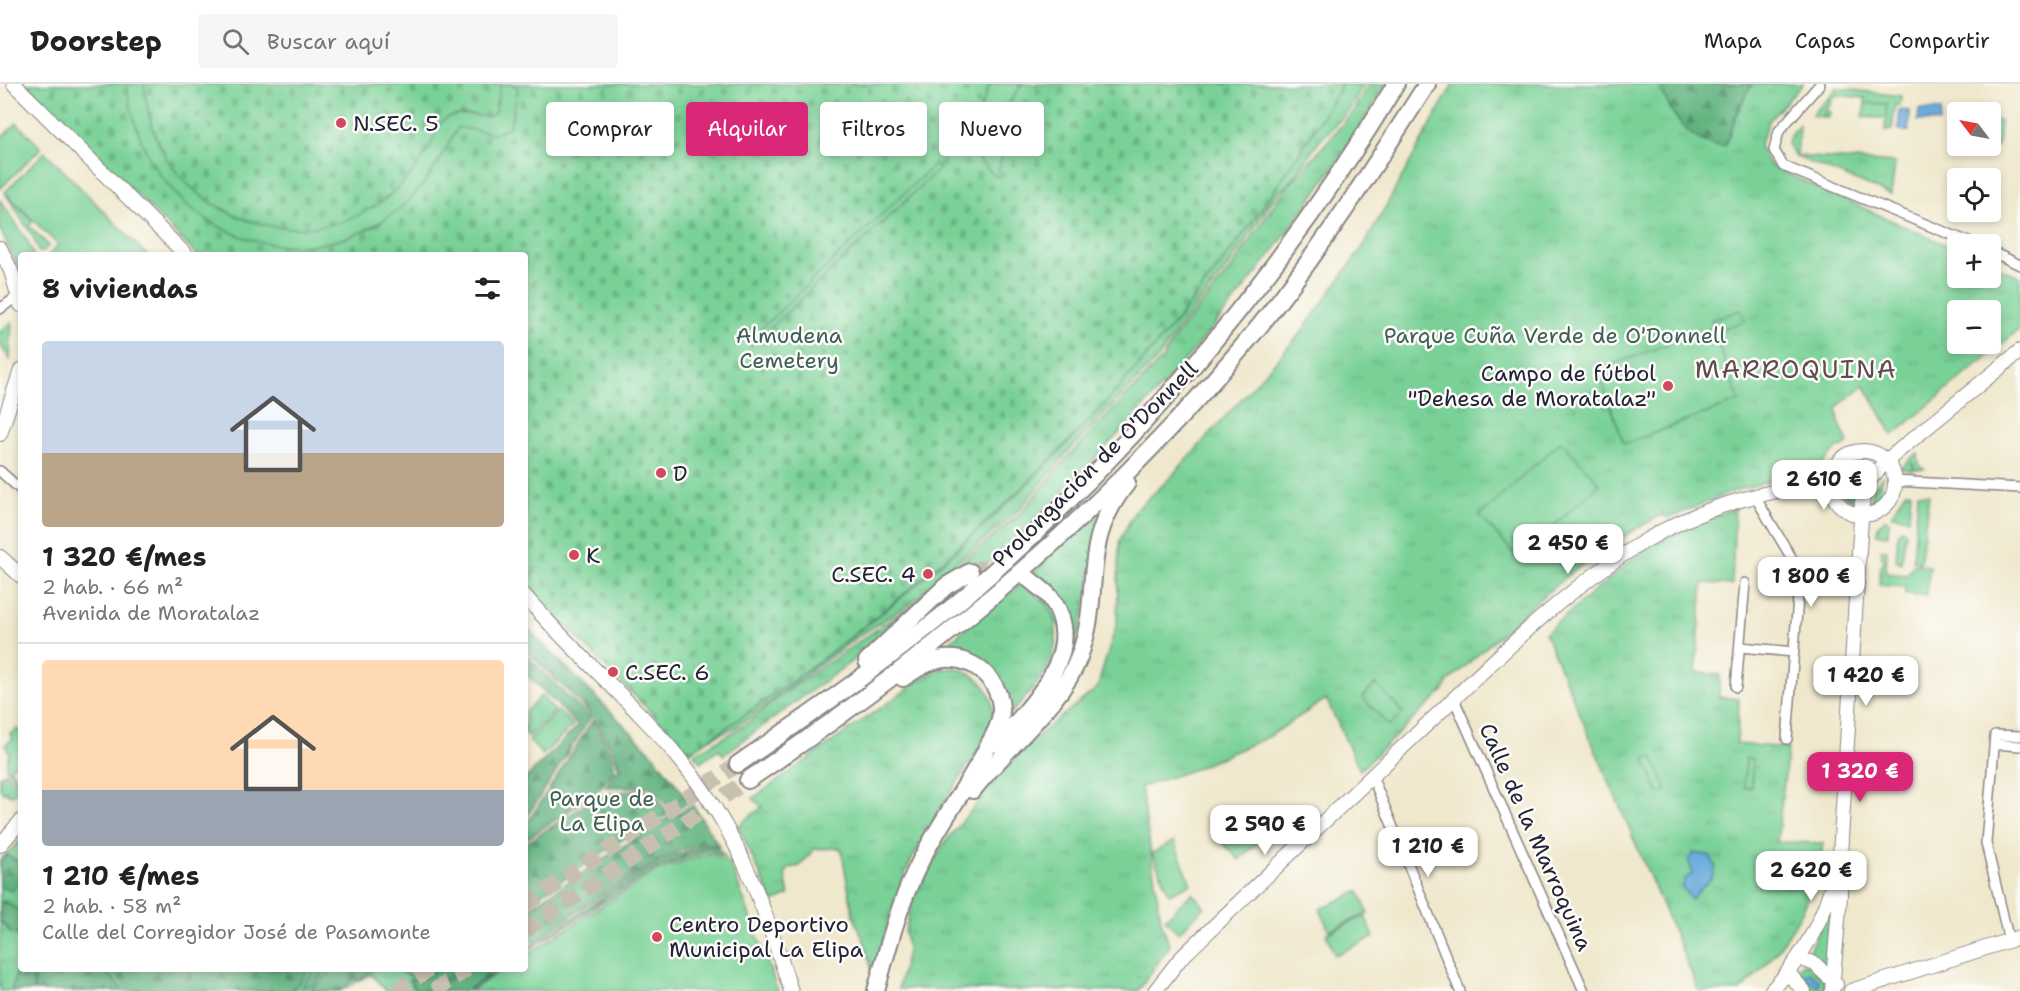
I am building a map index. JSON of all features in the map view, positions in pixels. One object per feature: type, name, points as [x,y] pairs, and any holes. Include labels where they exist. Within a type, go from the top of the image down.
[{"type":"highway","name":"Prolongación de O'Donnell","points":[[738,764],[889,657],[969,592],[1067,501],[1162,402],[1236,312],[1349,159],[1396,84]]},
{"type":"highway","name":"Prolongación de O'Donnell","points":[[748,780],[807,740],[985,603],[1085,511],[1162,435],[1263,322],[1357,193],[1427,84]]},
{"type":"highway","points":[[936,834],[1073,672],[1087,631],[1093,555],[1100,528],[1115,498],[1162,435]]},
{"type":"highway","points":[[823,705],[838,686],[881,650],[946,586],[970,572]]},
{"type":"highway","points":[[971,778],[1051,680],[1061,659],[1063,632],[1058,613],[1050,597],[1029,579]]},
{"type":"highway","points":[[807,740],[838,726],[917,669],[936,660],[963,661],[978,668],[990,678],[998,692],[1001,706],[997,728],[971,778],[936,834],[902,902],[877,991]]},
{"type":"street","points":[[14,84],[183,252]]},
{"type":"street","points":[[1820,84],[1779,131],[1774,150],[1784,166],[1950,234]]},
{"type":"street","points":[[0,249],[18,295]]},
{"type":"street","points":[[2001,256],[2020,265]]},
{"type":"street","points":[[0,309],[18,301]]},
{"type":"street","points":[[1832,984],[1840,896],[1840,855],[1862,515],[1866,484],[1886,461],[2020,351]]},
{"type":"street","points":[[0,434],[2,419],[18,378]]},
{"type":"street","points":[[1867,452],[1886,461],[1894,481],[1894,488],[1886,505],[1871,514],[1862,515],[1842,507],[1834,497],[1830,481],[1838,463],[1851,453],[1867,452]]},
{"type":"street","points":[[0,471],[18,487]]},
{"type":"street","points":[[1155,991],[1174,965],[1372,776],[1571,592],[1645,540],[1689,519],[1755,495],[1830,481]]},
{"type":"street","points":[[1894,481],[2020,488]]},
{"type":"street","points":[[1755,495],[1800,572],[1787,739]]},
{"type":"street","points":[[0,557],[18,573]]},
{"type":"street","points":[[1736,687],[1745,583]]},
{"type":"street","points":[[528,600],[552,629],[656,732],[681,760],[709,800],[736,845],[758,891],[791,991]]},
{"type":"street","points":[[528,611],[552,629]]},
{"type":"street","points":[[1740,647],[1794,652]]},
{"type":"street","name":"Calle de la Marroquina","points":[[1454,699],[1584,991]]},
{"type":"street","points":[[1799,958],[1807,958],[1832,984],[1851,991],[2015,939],[1986,843],[1995,735],[2020,736]]},
{"type":"street","points":[[1994,744],[2020,746]]},
{"type":"street","points":[[1372,776],[1460,991]]},
{"type":"street","points":[[0,838],[18,824]]},
{"type":"street","points":[[0,845],[18,825]]},
{"type":"street","points":[[1771,991],[1788,973],[1791,964],[1799,958],[1816,929],[1829,900],[1840,855]]},
{"type":"street","points":[[1788,973],[1804,991]]},
{"type":"green space","name":"Almudena Cemetery","points":[[27,84],[1342,84],[1278,184],[1209,280],[1134,370],[1055,456],[970,536],[881,613],[787,685],[690,752],[528,588],[528,582],[533,576],[528,570],[528,252],[194,252]]},
{"type":"green space","points":[[128,84],[144,84],[154,133],[165,156],[180,176],[200,195],[248,220],[274,226],[301,228],[328,225],[354,217],[378,204],[407,178],[419,163],[430,147],[441,122],[458,115],[489,117],[495,112],[501,85],[514,85],[518,89],[510,126],[495,134],[458,127],[425,182],[392,215],[342,239],[305,246],[269,244],[234,234],[203,217],[175,193],[153,163],[132,112]]},
{"type":"green space","points":[[990,84],[1022,84],[1010,102],[983,102]]},
{"type":"green space","points":[[1342,84],[1364,84],[1349,110],[1318,143],[1293,179],[1276,195],[1230,264],[1174,334],[1159,357],[1066,454],[1018,511],[909,604],[862,634],[738,726],[709,739],[803,674],[894,603],[981,528],[1063,448],[1141,363],[1213,274],[1281,181]]},
{"type":"green space","points":[[1368,84],[1386,84],[1300,214],[1253,277],[1153,396],[1045,509],[989,563],[973,565],[874,645],[723,755],[719,749],[700,762],[694,754],[744,726],[779,697],[910,606],[1020,514],[1067,458],[1162,359],[1175,337],[1233,266],[1279,197],[1352,113]]},
{"type":"green space","name":"Parque Cuña Verde de O'Donnell","points":[[1453,84],[1803,84],[1769,121],[1759,146],[1770,166],[1947,246],[1947,288],[2001,288],[2001,269],[2020,276],[2020,329],[2001,345],[2001,300],[1947,300],[1947,354],[1990,354],[1893,435],[1864,385],[1837,407],[1839,422],[1848,443],[1842,448],[1839,447],[1818,468],[1734,491],[1669,518],[1662,515],[1603,550],[1549,591],[1498,636],[1448,682],[1444,690],[1360,770],[1326,699],[1268,737],[1192,770],[1141,787],[1161,921],[1170,946],[1138,991],[898,989],[907,951],[905,931],[913,900],[945,842],[1016,757],[1047,728],[1097,688],[1117,623],[1119,542],[1135,511],[1171,477],[1300,334],[1365,244]]},
{"type":"green space","points":[[1660,84],[1752,84],[1736,115],[1725,146],[1702,141],[1683,126],[1669,106]]},
{"type":"green space","points":[[1837,88],[1901,96],[1900,105],[1895,105],[1892,130],[1885,130],[1887,104],[1865,103],[1865,98],[1836,95],[1832,100],[1827,99]]},
{"type":"green space","points":[[1826,100],[1831,101],[1830,106],[1826,106],[1826,110],[1830,111],[1829,118],[1825,118],[1825,111],[1824,117],[1814,116],[1812,114]]},
{"type":"green space","points":[[1865,103],[1888,104],[1886,118],[1863,117]]},
{"type":"green space","points":[[17,123],[41,148],[0,189],[0,139]]},
{"type":"green space","points":[[1799,125],[1797,156],[1895,163],[1891,195],[1796,157],[1787,144],[1792,132]]},
{"type":"green space","points":[[45,152],[144,252],[52,252],[58,245],[5,192]]},
{"type":"green space","points":[[975,156],[1002,156],[996,177]]},
{"type":"green space","points":[[935,164],[940,168],[751,346],[747,342]]},
{"type":"green space","points":[[5,193],[33,221],[29,226],[49,246],[42,252],[39,252],[33,237]]},
{"type":"green space","points":[[0,200],[33,252],[18,252],[18,265],[0,230]]},
{"type":"green space","points":[[1741,310],[1745,321],[1715,331],[1711,320]]},
{"type":"green space","points":[[12,322],[10,360],[0,344],[0,331]]},
{"type":"green space","name":"Campo de fútbol \"Dehesa de Moratalaz\"","points":[[1712,328],[1739,401],[1624,444],[1598,370]]},
{"type":"green space","points":[[1561,441],[1600,484],[1518,558],[1480,516]]},
{"type":"green space","points":[[1918,453],[1919,464],[1924,469],[1915,469],[1912,461],[1913,471],[1900,468]]},
{"type":"green space","points":[[1863,464],[1870,466],[1857,487],[1856,503],[1844,495],[1844,477],[1851,467]]},
{"type":"green space","points":[[1882,477],[1881,494],[1871,504],[1872,491]]},
{"type":"green space","points":[[1906,492],[1911,492],[1909,518],[1891,515]]},
{"type":"green space","points":[[1918,493],[1929,494],[1920,563],[1913,560]]},
{"type":"green space","points":[[1104,505],[1085,608],[1069,671],[999,750],[1068,643],[1031,575]]},
{"type":"green space","points":[[1735,508],[1732,585],[1703,583],[1696,672],[1720,675],[1719,697],[1739,699],[1737,744],[1788,748],[1777,842],[1823,843],[1816,880],[1810,895],[1785,940],[1774,954],[1740,991],[1699,991],[1545,633],[1649,545]]},
{"type":"green space","points":[[1886,519],[1889,521],[1888,535],[1877,534],[1878,525]]},
{"type":"green space","points":[[1902,529],[1906,533],[1901,563],[1896,560],[1898,532]]},
{"type":"green space","points":[[1881,550],[1887,550],[1886,573],[1907,575],[1914,564],[1930,566],[1926,595],[1905,594],[1905,587],[1879,585],[1881,565],[1885,561]]},
{"type":"green space","points":[[1022,583],[1047,605],[1054,621],[1056,636],[1054,651],[1040,680],[1008,716],[996,675],[936,653]]},
{"type":"green space","points":[[528,629],[652,753],[690,802],[672,811],[651,787],[605,787],[619,769],[613,750],[604,734],[580,703],[528,652]]},
{"type":"green space","points":[[528,657],[590,718],[528,815],[528,776],[578,726],[528,676]]},
{"type":"green space","points":[[958,668],[975,677],[987,690],[993,707],[992,727],[911,861],[893,905],[874,979],[864,941],[853,914],[841,848],[814,849],[800,866],[789,868],[785,875],[789,895],[773,902],[738,826],[762,807],[753,798],[923,678],[940,669]]},
{"type":"green space","points":[[1376,684],[1403,713],[1389,726],[1362,697]]},
{"type":"green space","points":[[541,696],[555,711],[529,737],[528,736],[528,709]]},
{"type":"green space","points":[[558,711],[573,725],[543,755],[529,741]]},
{"type":"green space","points":[[592,721],[610,753],[614,772],[596,793],[528,838],[528,822]]},
{"type":"green space","points":[[18,730],[18,762],[10,768],[18,782],[6,768],[9,752],[5,745],[13,739],[10,734]]},
{"type":"green space","points":[[1652,756],[1667,791],[1659,794],[1645,759]]},
{"type":"green space","points":[[1746,758],[1753,759],[1751,788],[1744,787]]},
{"type":"green space","points":[[6,773],[18,788],[14,794],[9,795],[6,791],[3,793],[0,789],[0,776]]},
{"type":"green space","name":"Parque de La Elipa","points":[[641,789],[653,793],[669,814],[642,827],[528,903],[528,842],[600,795]]},
{"type":"green space","points":[[693,805],[719,846],[701,845],[678,851],[625,880],[533,942],[528,940],[528,908],[657,824]]},
{"type":"green space","points":[[1257,812],[1272,829],[1239,860],[1223,843]]},
{"type":"green space","points":[[1174,841],[1191,884],[1169,894],[1152,853]]},
{"type":"green space","points":[[18,843],[18,972],[496,972],[468,991],[386,991],[371,974],[341,991],[0,991],[0,860]]},
{"type":"green space","points":[[708,846],[717,847],[726,858],[708,850],[653,870],[528,950],[528,947],[614,889],[662,861],[685,851]]},
{"type":"green space","name":"Centro Deportivo Municipal La Elipa","points":[[708,853],[730,863],[778,991],[471,991],[499,972],[528,972],[528,954],[654,872]]},
{"type":"green space","points":[[7,855],[18,861],[18,885],[11,891],[0,887],[0,861]]},
{"type":"green space","points":[[1359,891],[1368,913],[1329,931],[1320,909]]},
{"type":"green space","points":[[1192,893],[1205,907],[1178,933],[1165,919]]},
{"type":"green space","points":[[1833,898],[1828,968],[1808,953]]},
{"type":"green space","points":[[5,901],[18,910],[17,935],[11,933],[0,921],[0,902]]},
{"type":"green space","points":[[1365,916],[1374,937],[1335,955],[1326,934]]},
{"type":"green space","points":[[1803,964],[1807,964],[1825,980],[1825,991],[1812,991],[1798,979],[1796,970]]},
{"type":"green space","points":[[18,971],[32,972],[33,991],[11,991]]},
{"type":"green space","points":[[34,972],[106,972],[125,991],[35,991]]},
{"type":"green space","points":[[113,972],[307,972],[291,991],[131,991]]},
{"type":"green space","points":[[312,972],[327,972],[312,986],[301,987]]},
{"type":"green space","points":[[332,972],[369,972],[358,981],[356,978],[338,991],[310,991]]},
{"type":"green space","points":[[401,972],[425,972],[414,978]]},
{"type":"green space","points":[[432,972],[454,972],[430,991],[417,991],[409,980],[420,980]]},
{"type":"green space","points":[[459,972],[494,972],[466,991],[433,991]]},
{"type":"water","points":[[1919,109],[1941,110],[1940,122],[1918,121]]},
{"type":"water","points":[[1899,110],[1910,111],[1909,131],[1899,131]]},
{"type":"water","points":[[1693,853],[1709,855],[1716,866],[1713,876],[1691,899],[1682,887],[1685,879],[1693,873],[1688,860]]},
{"type":"water","points":[[1809,972],[1819,980],[1818,986],[1804,978],[1804,974]]},
{"type":"tunnel","points":[[970,572],[1000,569],[1015,572],[1029,579]]},
{"type":"tunnel","points":[[528,903],[738,764]]},
{"type":"tunnel","points":[[528,928],[748,780]]},
{"type":"tunnel","points":[[396,991],[424,972]]},
{"type":"tunnel","points":[[434,991],[462,972]]},
{"type":"place","name":"N.SEC. 5","points":[[341,123]]},
{"type":"place","name":"Campo de fútbol \"Dehesa de Moratalaz\"","points":[[1668,386]]},
{"type":"place","name":"D","points":[[661,473]]},
{"type":"place","name":"K","points":[[574,555]]},
{"type":"place","name":"C.SEC. 4","points":[[928,574]]},
{"type":"place","name":"C.SEC. 6","points":[[613,672]]},
{"type":"place","name":"Centro Deportivo Municipal La Elipa","points":[[657,937]]},
{"type":"district","name":"MARROQUINA","points":[[1796,368]]}]
